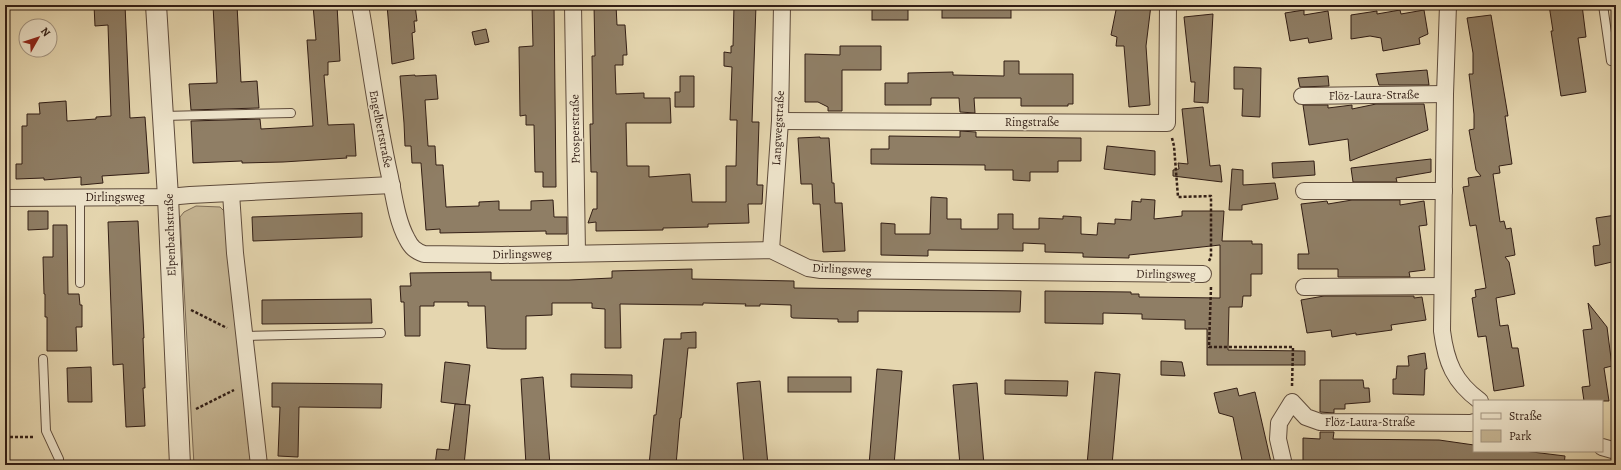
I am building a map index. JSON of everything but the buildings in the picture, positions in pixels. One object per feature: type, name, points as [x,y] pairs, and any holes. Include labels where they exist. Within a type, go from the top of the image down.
[{"type":"street","name":"Elpenbachstraße","points":[[156,5],[168,197],[180,465]]},
{"type":"street","name":"Engelbertstraße","points":[[360,5],[375,100],[392,185],[403,230],[413,249]]},
{"type":"street","name":"Prosperstraße","points":[[573,5],[577,253]]},
{"type":"street","name":"Langwegstraße","points":[[771,250],[780,121],[782,5]]},
{"type":"street","points":[[1167,123],[1168,5]]},
{"type":"street","points":[[1448,5],[1445,94],[1442,331],[1447,358],[1451,368],[1463,386],[1470,394],[1479,400]]},
{"type":"street","name":"Flöz-Laura-Straße","points":[[1302,96],[1445,94]]},
{"type":"street","name":"Ringstraße","points":[[780,121],[1167,123]]},
{"type":"street","name":"Dirlingsweg","points":[[5,198],[168,197],[392,185]]},
{"type":"street","points":[[1304,191],[1444,191]]},
{"type":"street","points":[[231,193],[235,253],[259,465]]},
{"type":"street","name":"Dirlingsweg","points":[[413,249],[418,252],[432,254],[502,255],[771,250],[808,268],[821,270],[1203,274]]},
{"type":"street","points":[[1304,287],[1442,286]]},
{"type":"street","points":[[1284,465],[1278,439],[1279,423],[1292,402]]},
{"type":"street","name":"Flöz-Laura-Straße","points":[[1292,402],[1306,417],[1320,422],[1473,422]]},
{"type":"street","points":[[1603,446],[1616,451]]},
{"type":"lane","points":[[1603,5],[1611,61]]},
{"type":"lane","points":[[163,116],[291,113]]},
{"type":"lane","points":[[80,198],[80,283]]},
{"type":"lane","points":[[244,336],[381,333]]},
{"type":"lane","points":[[43,359],[46,431],[59,459],[59,465]]},
{"type":"path","points":[[1167,123],[1174,146],[1178,197],[1211,196],[1211,257],[1203,274],[1211,283],[1209,347],[1293,347],[1292,402]]},
{"type":"path","points":[[172,301],[244,336]]},
{"type":"path","points":[[179,418],[235,389]]},
{"type":"path","points":[[5,437],[49,436]]},
{"type":"green space","points":[[196,206],[220,207],[224,211],[255,465],[194,465],[180,217],[184,212]]}]
